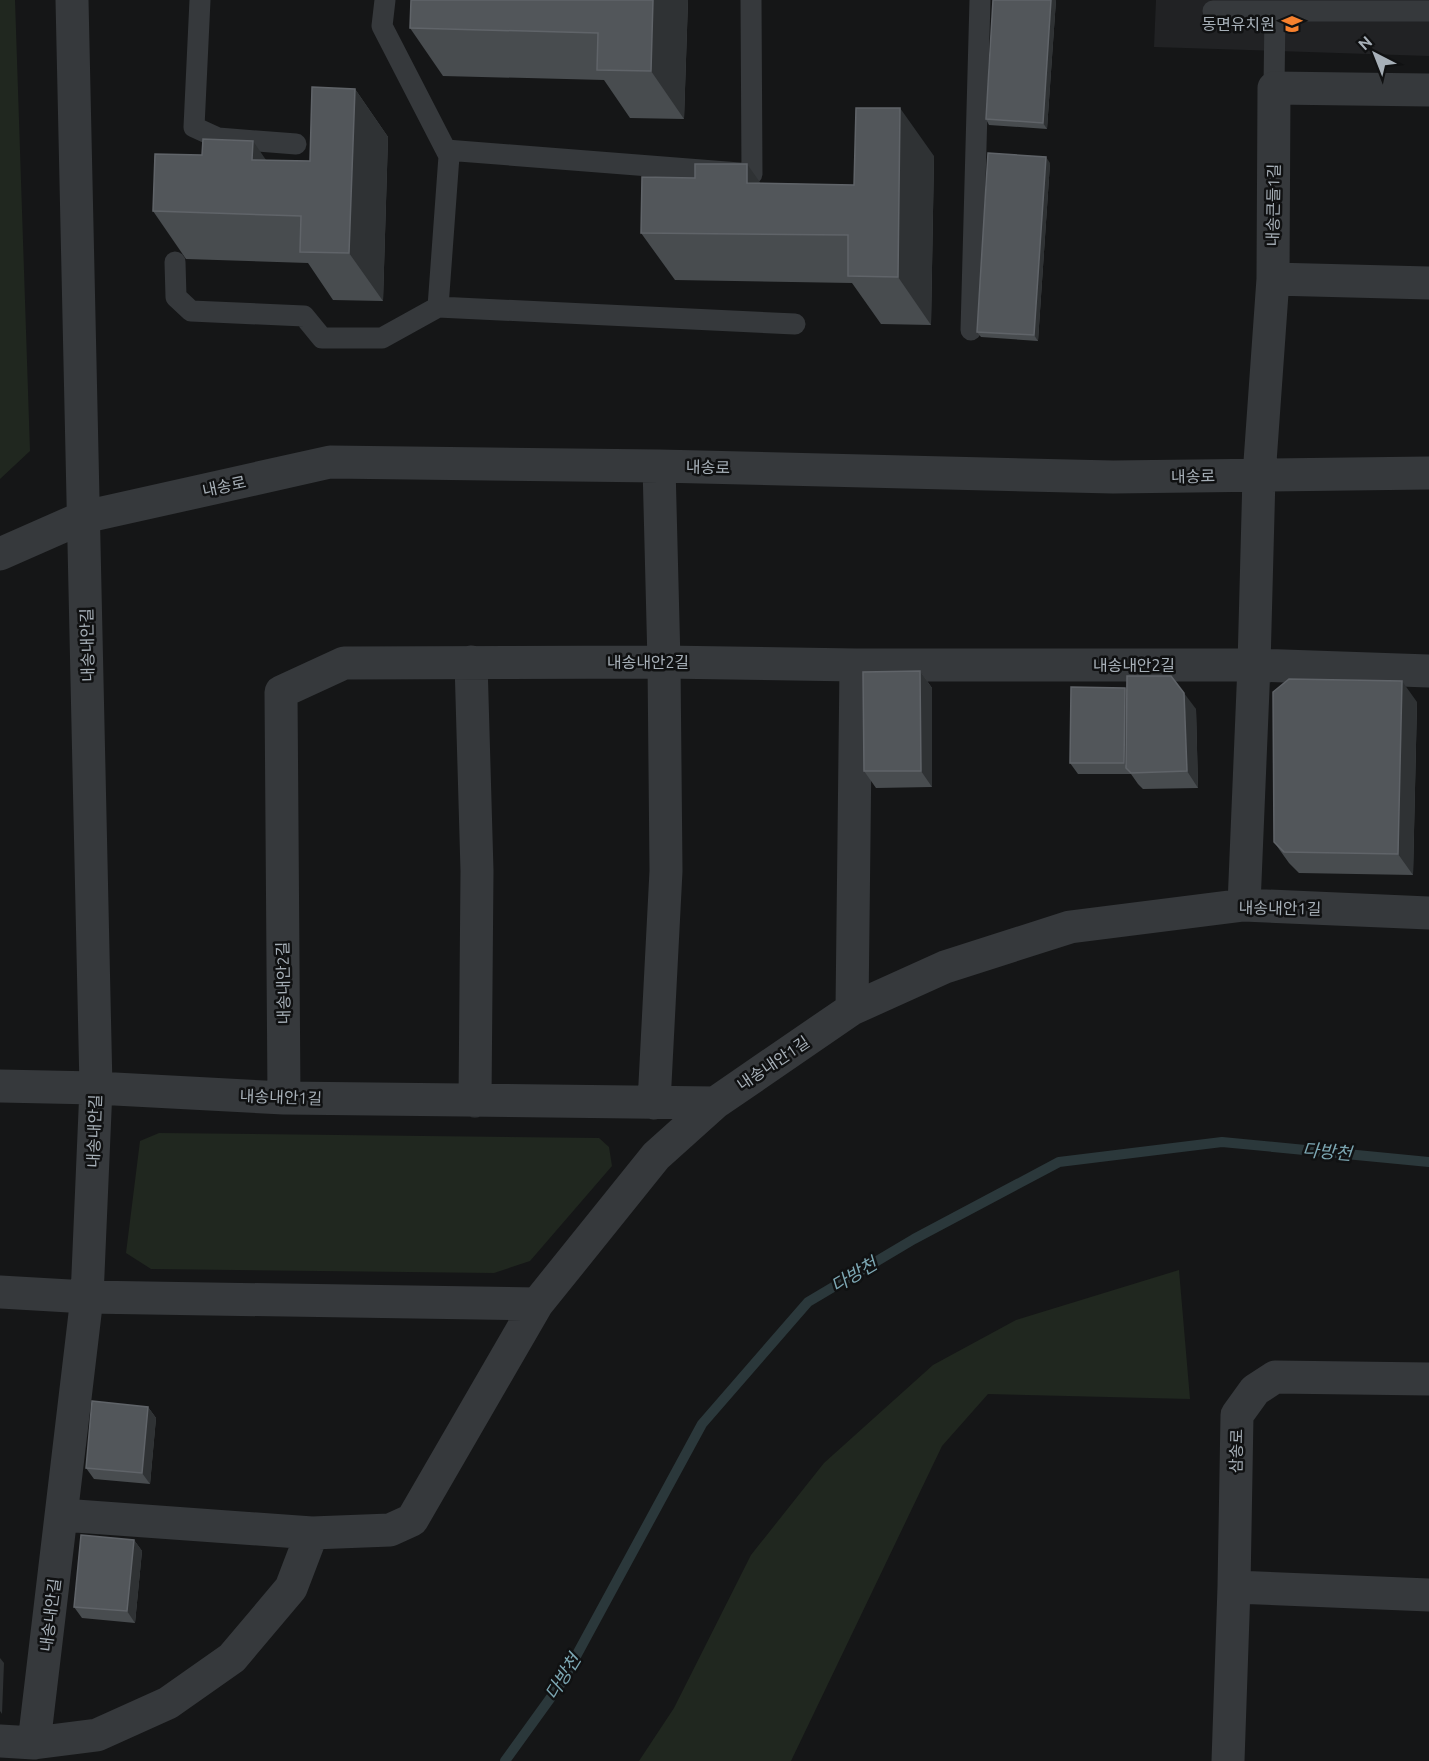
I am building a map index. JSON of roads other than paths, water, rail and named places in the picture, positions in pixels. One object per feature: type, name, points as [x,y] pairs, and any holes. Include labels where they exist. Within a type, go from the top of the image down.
[{"type":"street","name":"내송내안길","points":[[34,1743],[87,1297],[96,1088],[72,0]]},
{"type":"street","points":[[1274,88],[1429,90]]},
{"type":"street","name":"내송큰들1길","points":[[1244,905],[1259,476],[1273,279],[1274,88]]},
{"type":"street","points":[[1273,279],[1429,283]]},
{"type":"street","name":"내송로","points":[[0,554],[84,517],[330,462],[659,466],[1113,477],[1429,473]]},
{"type":"street","points":[[654,1103],[666,871],[659,466]]},
{"type":"street","points":[[471,662],[477,871],[475,1101]]},
{"type":"street","name":"내송내안2길","points":[[284,1098],[280,692],[345,663],[1254,665],[1429,671]]},
{"type":"street","points":[[852,1009],[856,665]]},
{"type":"street","name":"내송내안1길","points":[[0,1086],[96,1088],[284,1098],[716,1103],[852,1009],[945,967],[1070,927],[1244,905],[1429,913]]},
{"type":"street","points":[[62,1515],[312,1533],[390,1530],[412,1520],[537,1304],[656,1156],[716,1103]]},
{"type":"street","points":[[0,1292],[87,1297],[537,1304]]},
{"type":"street","name":"삼송로","points":[[1228,1761],[1237,1416],[1255,1390],[1275,1377],[1429,1379]]},
{"type":"street","points":[[0,1741],[34,1743],[97,1735],[168,1703],[232,1658],[291,1588],[312,1533]]},
{"type":"street","points":[[1234,1587],[1429,1595]]},
{"type":"lane","points":[[200,0],[195,127],[218,138],[296,144]]},
{"type":"lane","points":[[385,0],[382,26],[449,156],[438,307]]},
{"type":"lane","points":[[446,150],[752,174],[751,0]]},
{"type":"lane","points":[[971,330],[980,0]]},
{"type":"lane","points":[[1213,11],[1429,11]]},
{"type":"lane","points":[[1274,88],[1275,11]]},
{"type":"lane","points":[[175,262],[176,297],[191,311],[304,316],[322,338],[382,338],[438,307],[795,324]]},
{"type":"waterway","name":"다방천","points":[[505,1761],[562,1682],[702,1424],[808,1302],[914,1239],[1059,1162],[1222,1142],[1429,1162]]},
{"type":"place","name":"동면유치원","points":[[1292,24]]}]
